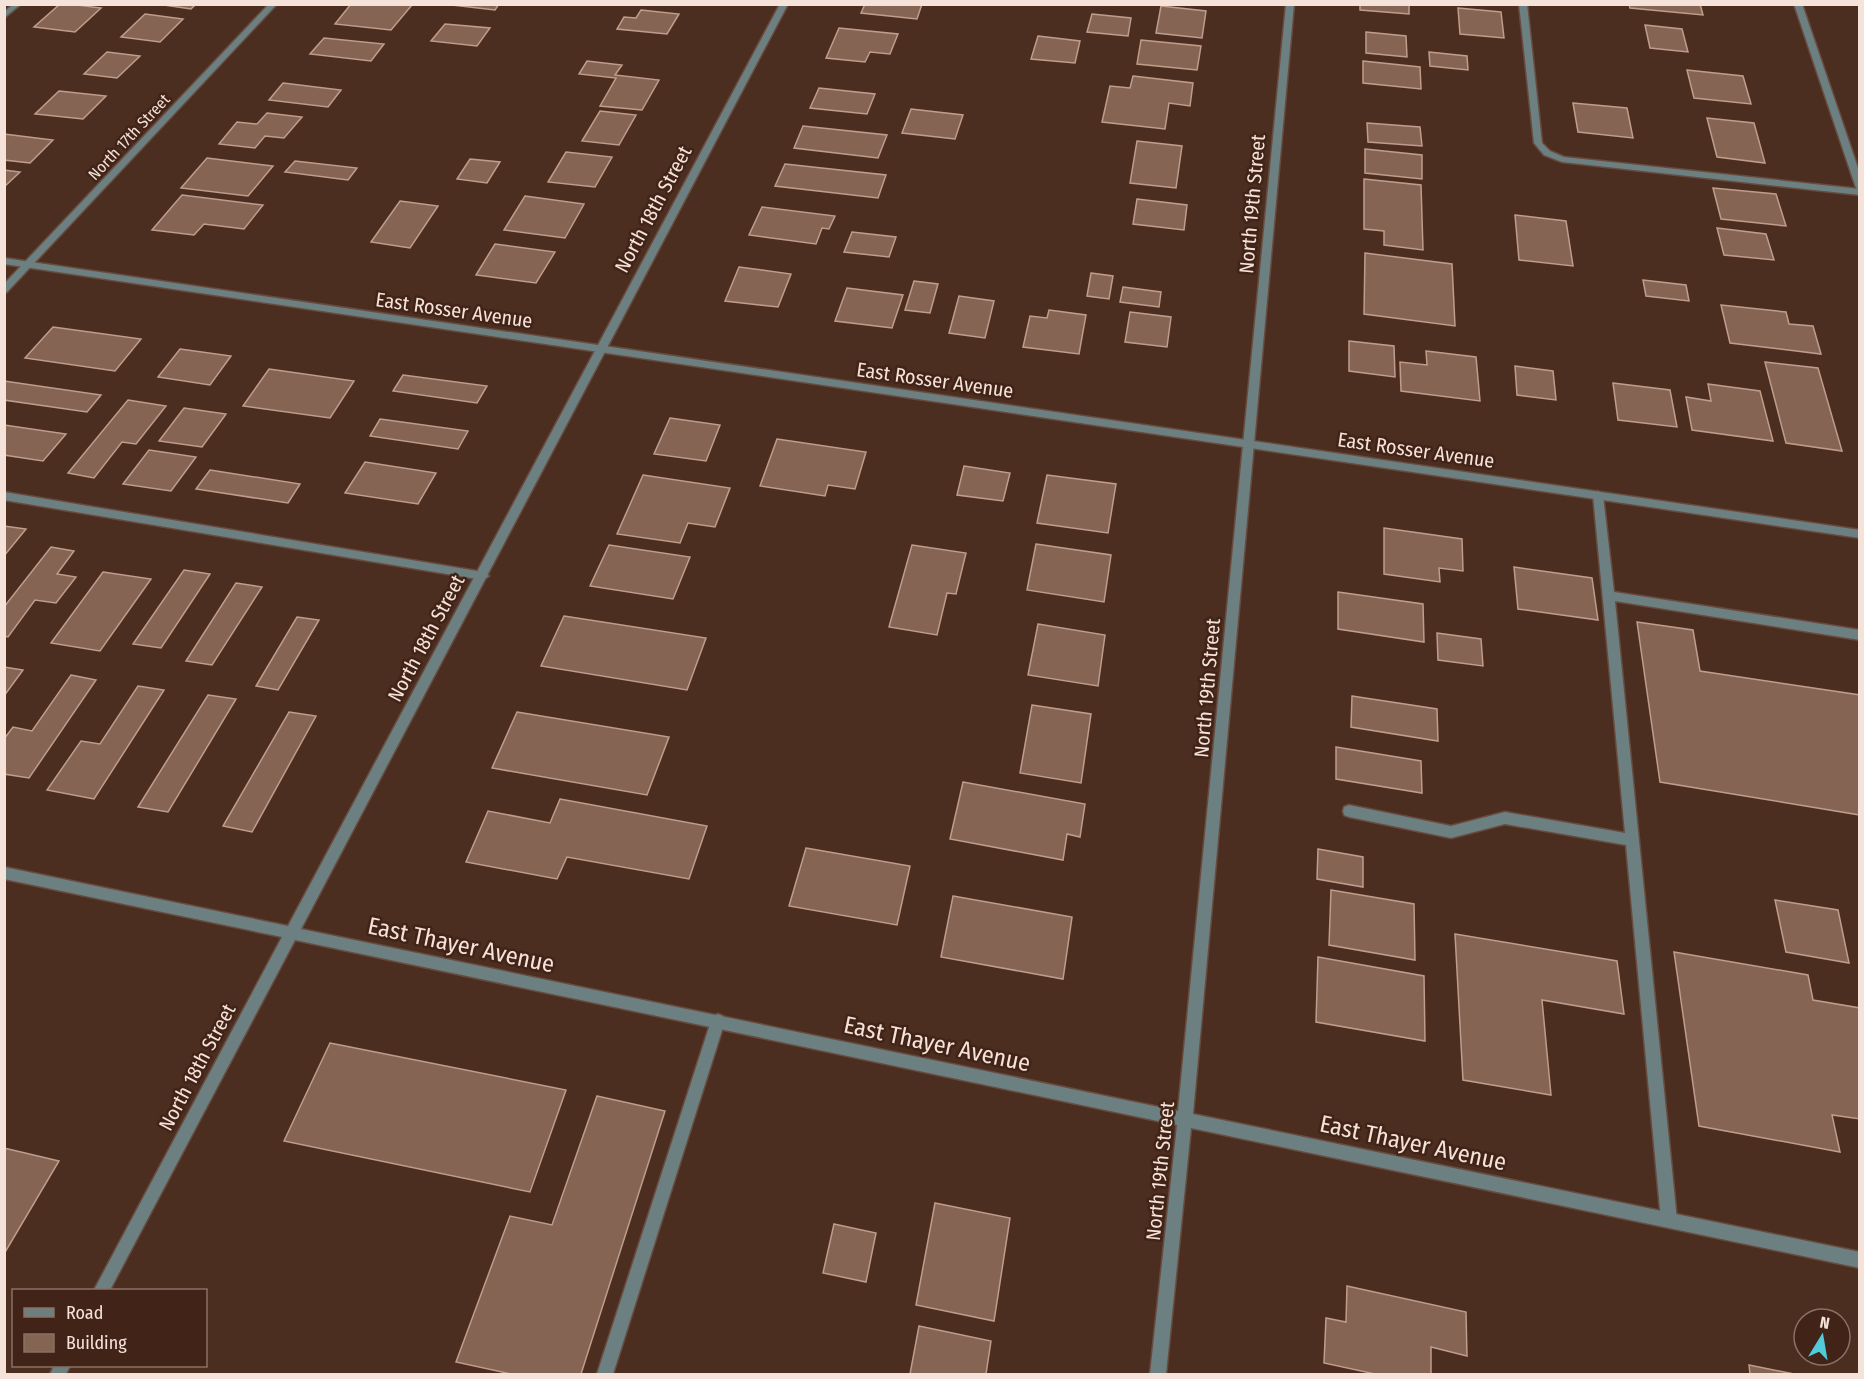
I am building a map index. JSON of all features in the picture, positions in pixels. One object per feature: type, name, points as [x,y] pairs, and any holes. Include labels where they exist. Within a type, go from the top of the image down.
[{"type":"street","points":[[4,16],[18,4]]},
{"type":"street","name":"North 17th Street","points":[[4,290],[274,4]]},
{"type":"street","name":"North 18th Street","points":[[103,1289],[483,576],[784,4]]},
{"type":"street","name":"North 19th Street","points":[[1158,1374],[1186,1119],[1290,4]]},
{"type":"street","points":[[1523,4],[1538,143],[1547,153],[1562,159],[1860,190],[1798,4]]},
{"type":"street","name":"East Rosser Avenue","points":[[4,261],[1860,534]]},
{"type":"street","points":[[1598,495],[1669,1220]]},
{"type":"street","points":[[4,496],[483,576]]},
{"type":"street","points":[[1609,596],[1860,635]]},
{"type":"street","points":[[1349,811],[1451,832],[1505,818],[1632,840]]},
{"type":"street","name":"East Thayer Avenue","points":[[4,873],[1860,1260]]},
{"type":"street","points":[[605,1374],[718,1021]]},
{"type":"building","points":[[60,4],[101,8],[75,32],[34,27]]},
{"type":"building","points":[[157,4],[196,4],[191,9]]},
{"type":"building","points":[[351,4],[412,5],[391,30],[335,24]]},
{"type":"building","points":[[443,4],[499,4],[495,10]]},
{"type":"building","points":[[865,4],[922,4],[917,19],[861,13]]},
{"type":"building","points":[[1360,4],[1409,4],[1409,14],[1360,10]]},
{"type":"building","points":[[1629,4],[1700,4],[1703,15],[1630,8]]},
{"type":"building","points":[[1161,6],[1206,11],[1202,38],[1156,33]]},
{"type":"building","points":[[1458,8],[1501,12],[1504,38],[1460,34]]},
{"type":"building","points":[[641,10],[679,14],[667,34],[617,29],[624,17],[636,18]]},
{"type":"building","points":[[145,14],[183,19],[160,42],[121,37]]},
{"type":"building","points":[[1092,14],[1131,18],[1128,36],[1087,32]]},
{"type":"building","points":[[445,24],[490,28],[477,46],[431,41]]},
{"type":"building","points":[[1645,25],[1682,29],[1688,52],[1650,48]]},
{"type":"building","points":[[839,28],[898,34],[890,54],[870,52],[865,62],[826,58]]},
{"type":"building","points":[[1366,32],[1406,36],[1407,57],[1366,53]]},
{"type":"building","points":[[1038,36],[1080,41],[1075,63],[1031,59]]},
{"type":"building","points":[[324,38],[384,44],[371,61],[310,54]]},
{"type":"building","points":[[1141,40],[1201,46],[1197,70],[1137,64]]},
{"type":"building","points":[[107,52],[140,56],[117,78],[84,74]]},
{"type":"building","points":[[1429,52],[1467,56],[1468,70],[1430,66]]},
{"type":"building","points":[[587,61],[622,65],[615,75],[659,80],[642,110],[600,106],[616,78],[579,74]]},
{"type":"building","points":[[1363,61],[1420,67],[1421,89],[1363,83]]},
{"type":"building","points":[[1687,70],[1743,76],[1751,104],[1694,98]]},
{"type":"building","points":[[1133,76],[1193,83],[1190,106],[1169,103],[1165,129],[1102,122],[1110,86],[1130,88]]},
{"type":"building","points":[[283,83],[341,90],[328,107],[269,100]]},
{"type":"building","points":[[819,88],[875,94],[867,114],[810,108]]},
{"type":"building","points":[[59,91],[106,96],[83,119],[35,114]]},
{"type":"building","points":[[1573,103],[1627,108],[1633,138],[1578,132]]},
{"type":"building","points":[[911,109],[963,115],[955,139],[902,133]]},
{"type":"building","points":[[600,111],[636,115],[619,145],[582,141]]},
{"type":"building","points":[[267,113],[302,117],[284,138],[265,136],[255,148],[219,144],[237,122],[257,124]]},
{"type":"building","points":[[1707,118],[1754,123],[1765,163],[1717,157]]},
{"type":"building","points":[[1367,123],[1420,127],[1422,146],[1368,142]]},
{"type":"building","points":[[803,126],[887,135],[878,158],[794,148]]},
{"type":"building","points":[[4,134],[53,140],[30,163],[4,160]]},
{"type":"building","points":[[1137,141],[1182,146],[1176,188],[1130,183]]},
{"type":"building","points":[[1365,149],[1422,155],[1422,179],[1365,173]]},
{"type":"building","points":[[566,152],[612,157],[595,187],[548,182]]},
{"type":"building","points":[[207,158],[273,166],[248,196],[181,188]]},
{"type":"building","points":[[470,159],[500,162],[487,183],[457,179]]},
{"type":"building","points":[[295,161],[357,168],[348,180],[285,172]]},
{"type":"building","points":[[785,164],[886,175],[878,198],[775,186]]},
{"type":"building","points":[[4,170],[20,172],[4,187]]},
{"type":"building","points":[[1364,179],[1421,185],[1423,250],[1384,245],[1384,231],[1364,229]]},
{"type":"building","points":[[1713,188],[1776,194],[1786,226],[1721,219]]},
{"type":"building","points":[[182,195],[263,205],[244,229],[204,224],[194,235],[152,230]]},
{"type":"building","points":[[525,196],[584,204],[565,238],[504,230]]},
{"type":"building","points":[[1137,199],[1187,205],[1184,230],[1133,224]]},
{"type":"building","points":[[400,201],[438,206],[410,248],[371,242]]},
{"type":"building","points":[[762,207],[835,216],[829,229],[822,228],[816,244],[749,235]]},
{"type":"building","points":[[1515,215],[1566,221],[1573,266],[1519,260]]},
{"type":"building","points":[[1717,228],[1766,234],[1774,260],[1724,255]]},
{"type":"building","points":[[852,232],[896,237],[889,257],[844,252]]},
{"type":"building","points":[[495,244],[555,252],[536,283],[476,275]]},
{"type":"building","points":[[1365,253],[1452,264],[1455,326],[1364,314]]},
{"type":"building","points":[[739,267],[791,274],[778,307],[725,301]]},
{"type":"building","points":[[1091,273],[1113,276],[1109,299],[1087,296]]},
{"type":"building","points":[[1643,280],[1686,285],[1689,301],[1646,296]]},
{"type":"building","points":[[914,281],[938,284],[930,313],[905,310]]},
{"type":"building","points":[[1123,287],[1161,292],[1159,307],[1120,302]]},
{"type":"building","points":[[847,288],[903,295],[892,328],[835,321]]},
{"type":"building","points":[[959,296],[994,301],[985,338],[949,333]]},
{"type":"building","points":[[1721,305],[1786,312],[1789,324],[1813,326],[1821,354],[1730,343]]},
{"type":"building","points":[[1049,310],[1086,315],[1079,354],[1023,347],[1030,316],[1047,318]]},
{"type":"building","points":[[1130,312],[1171,317],[1167,347],[1125,342]]},
{"type":"building","points":[[53,327],[141,339],[115,371],[25,358]]},
{"type":"building","points":[[1349,341],[1394,346],[1395,377],[1349,371]]},
{"type":"building","points":[[180,349],[231,356],[210,385],[158,377]]},
{"type":"building","points":[[1426,351],[1476,357],[1480,401],[1401,391],[1400,362],[1427,365]]},
{"type":"building","points":[[1765,362],[1818,368],[1842,451],[1786,443]]},
{"type":"building","points":[[1515,366],[1553,371],[1556,400],[1517,395]]},
{"type":"building","points":[[269,369],[354,381],[330,418],[243,406]]},
{"type":"building","points":[[403,375],[487,386],[477,403],[393,391]]},
{"type":"building","points":[[4,381],[101,395],[87,412],[4,400]]},
{"type":"building","points":[[1613,383],[1670,390],[1677,427],[1618,420]]},
{"type":"building","points":[[1708,384],[1760,391],[1773,441],[1692,430],[1686,397],[1711,401]]},
{"type":"building","points":[[128,400],[166,406],[136,444],[122,442],[94,478],[68,473]]},
{"type":"building","points":[[184,408],[226,414],[202,447],[159,441]]},
{"type":"building","points":[[670,418],[720,425],[706,461],[654,454]]},
{"type":"building","points":[[380,419],[468,431],[458,449],[370,436]]},
{"type":"building","points":[[4,425],[66,434],[43,461],[4,455]]},
{"type":"building","points":[[777,439],[866,452],[855,489],[828,485],[825,496],[760,486]]},
{"type":"building","points":[[149,450],[196,457],[171,491],[123,484]]},
{"type":"building","points":[[365,462],[436,473],[418,504],[345,493]]},
{"type":"building","points":[[964,466],[1010,473],[1003,501],[957,495]]},
{"type":"building","points":[[210,470],[300,484],[288,503],[196,489]]},
{"type":"building","points":[[643,475],[730,488],[715,527],[688,523],[680,543],[617,534]]},
{"type":"building","points":[[1047,475],[1116,484],[1108,533],[1037,523]]},
{"type":"building","points":[[4,526],[26,529],[4,556]]},
{"type":"building","points":[[1384,528],[1462,539],[1463,571],[1439,568],[1440,582],[1384,574]]},
{"type":"building","points":[[1036,544],[1111,555],[1104,602],[1027,590]]},
{"type":"building","points":[[609,545],[690,557],[673,599],[590,586]]},
{"type":"building","points":[[912,545],[966,553],[956,594],[947,593],[937,635],[889,627]]},
{"type":"building","points":[[51,547],[74,551],[57,574],[76,577],[56,603],[35,600],[8,637],[4,636],[4,607]]},
{"type":"building","points":[[1514,567],[1592,578],[1598,620],[1518,609]]},
{"type":"building","points":[[184,570],[210,574],[161,648],[133,644]]},
{"type":"building","points":[[103,572],[151,579],[100,651],[51,643]]},
{"type":"building","points":[[236,583],[262,587],[212,665],[186,661]]},
{"type":"building","points":[[1338,592],[1423,604],[1424,642],[1338,629]]},
{"type":"building","points":[[564,616],[706,638],[687,690],[541,666]]},
{"type":"building","points":[[297,617],[319,620],[278,690],[256,686]]},
{"type":"building","points":[[1637,622],[1693,630],[1700,671],[1860,695],[1860,815],[1660,782]]},
{"type":"building","points":[[1038,624],[1105,635],[1098,686],[1028,675]]},
{"type":"building","points":[[1437,633],[1481,639],[1483,666],[1438,660]]},
{"type":"building","points":[[4,667],[23,670],[4,696]]},
{"type":"building","points":[[71,675],[96,680],[29,778],[4,774],[4,739],[13,727],[32,731]]},
{"type":"building","points":[[138,686],[164,690],[94,799],[47,790],[81,741],[100,744]]},
{"type":"building","points":[[208,695],[236,699],[168,812],[138,807]]},
{"type":"building","points":[[1352,696],[1437,709],[1438,741],[1351,727]]},
{"type":"building","points":[[1032,705],[1091,714],[1081,783],[1020,773]]},
{"type":"building","points":[[289,712],[316,716],[252,832],[223,826]]},
{"type":"building","points":[[517,712],[669,737],[647,795],[492,768]]},
{"type":"building","points":[[1336,747],[1421,761],[1422,793],[1336,779]]},
{"type":"building","points":[[963,782],[1085,804],[1080,837],[1067,834],[1063,860],[950,839]]},
{"type":"building","points":[[560,799],[707,826],[689,879],[567,857],[557,879],[466,862],[488,811],[550,823]]},
{"type":"building","points":[[806,848],[910,866],[897,925],[789,906]]},
{"type":"building","points":[[1318,849],[1363,857],[1363,887],[1317,879]]},
{"type":"building","points":[[1331,890],[1414,904],[1415,960],[1329,945]]},
{"type":"building","points":[[953,896],[1072,917],[1063,979],[941,957]]},
{"type":"building","points":[[1775,900],[1838,910],[1849,963],[1786,952]]},
{"type":"building","points":[[1455,934],[1617,961],[1624,1014],[1542,1000],[1551,1095],[1463,1080]]},
{"type":"building","points":[[1674,952],[1808,975],[1813,1000],[1860,1008],[1860,1119],[1832,1115],[1840,1152],[1699,1126]]},
{"type":"building","points":[[1318,957],[1424,976],[1425,1041],[1316,1022]]},
{"type":"building","points":[[330,1043],[566,1090],[530,1192],[284,1141]]},
{"type":"building","points":[[597,1096],[665,1111],[581,1374],[511,1374],[456,1362],[510,1216],[552,1225]]},
{"type":"building","points":[[4,1148],[59,1161],[4,1254]]},
{"type":"building","points":[[935,1203],[1010,1218],[994,1321],[916,1305]]},
{"type":"building","points":[[834,1224],[876,1233],[866,1282],[823,1273]]},
{"type":"building","points":[[1347,1286],[1466,1312],[1467,1356],[1431,1347],[1431,1374],[1375,1374],[1324,1363],[1326,1318],[1346,1322]]},
{"type":"building","points":[[919,1326],[991,1341],[986,1374],[910,1374]]},
{"type":"building","points":[[1749,1365],[1794,1374],[1750,1374]]}]
